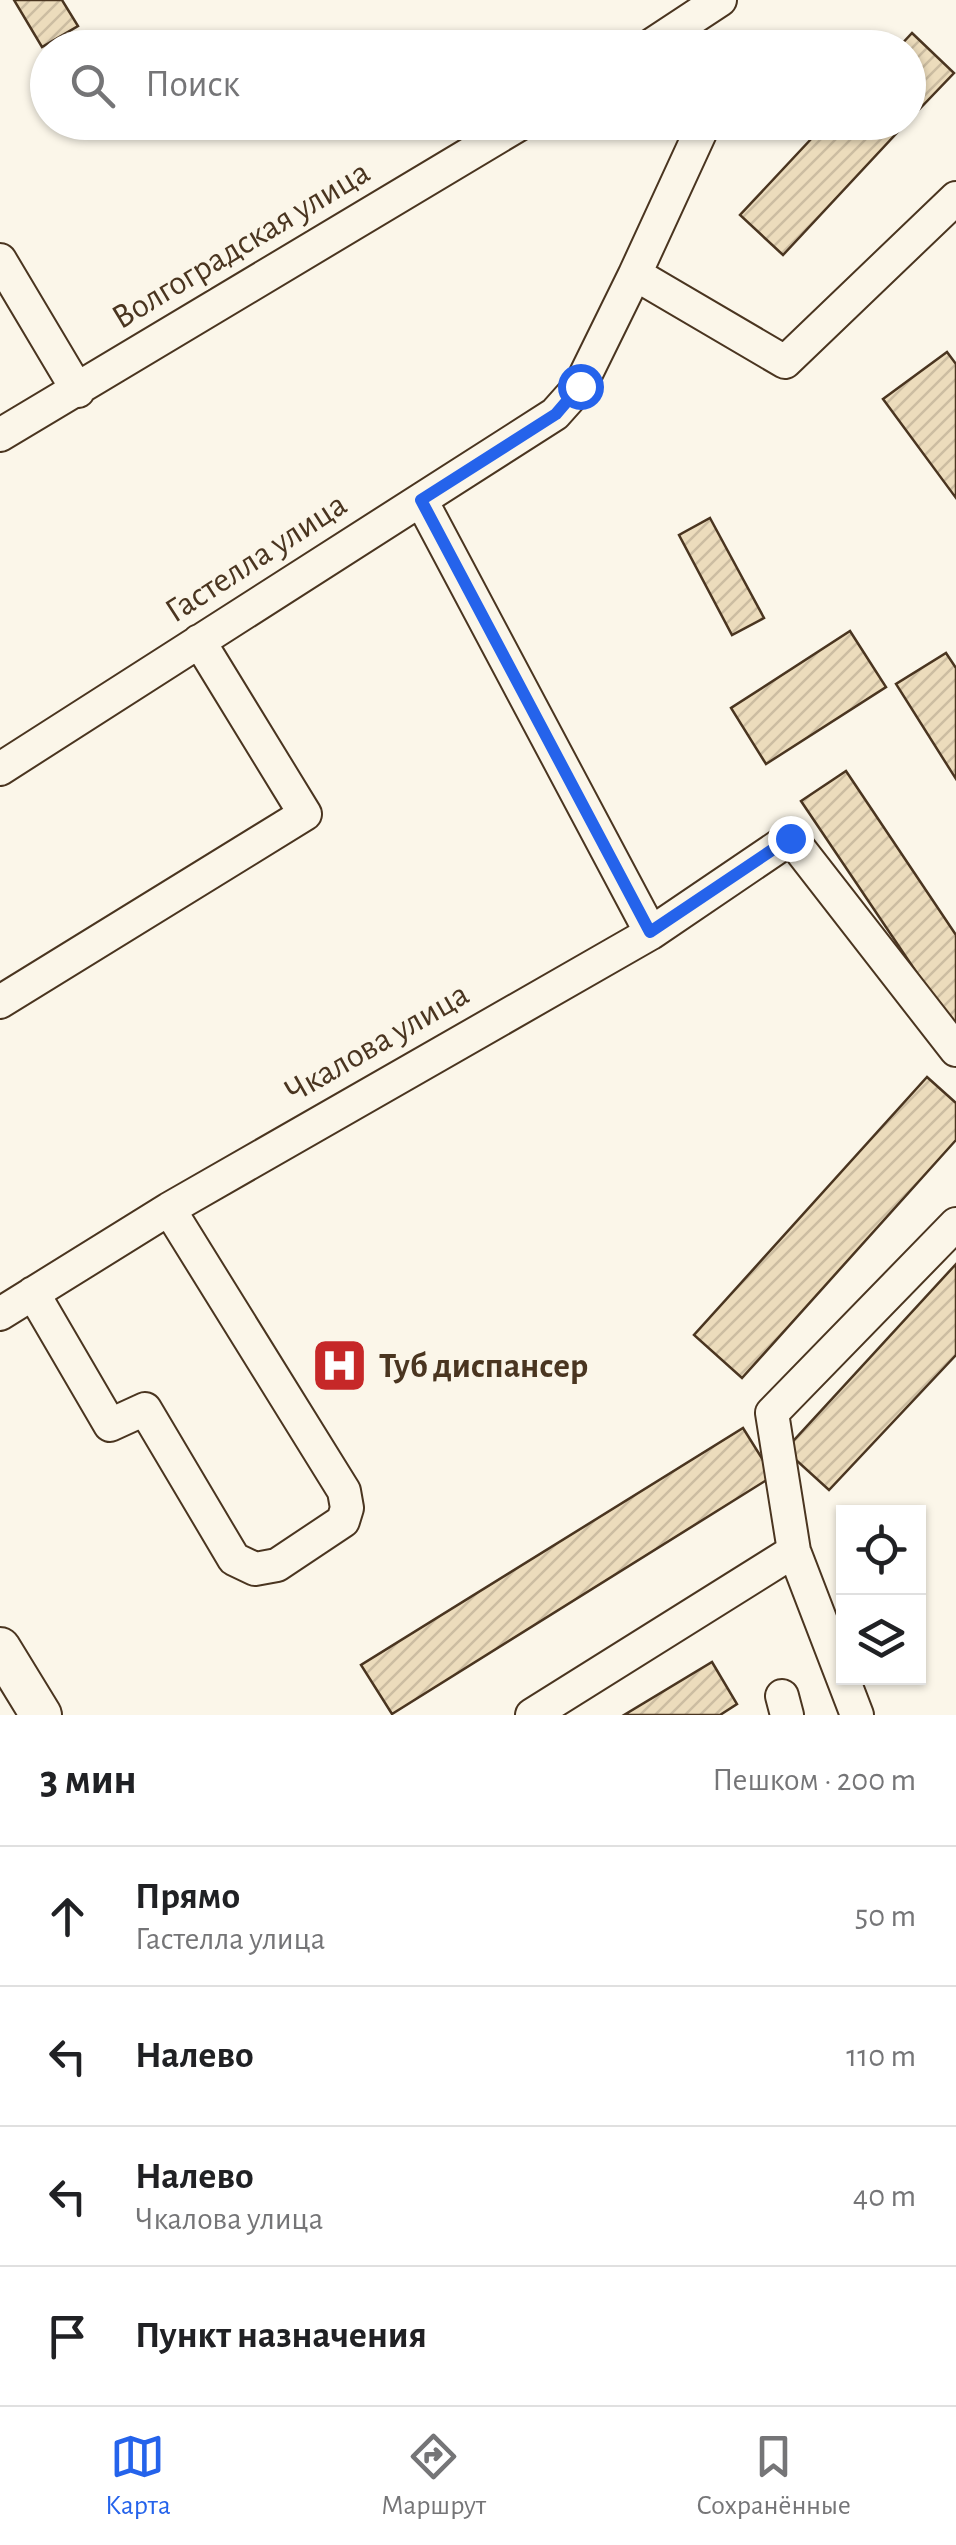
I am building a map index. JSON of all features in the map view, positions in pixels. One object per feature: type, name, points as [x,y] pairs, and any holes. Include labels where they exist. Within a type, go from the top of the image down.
[{"type":"main road","points":[[0,1648],[41,1715]]},
{"type":"street","points":[[679,30],[720,0]]},
{"type":"street","name":"Волгоградская улица","points":[[0,435],[493,140]]},
{"type":"street","points":[[697,140],[636,274],[785,362],[956,198]]},
{"type":"street","points":[[0,260],[78,391]]},
{"type":"street","name":"Гастелла улица","points":[[0,769],[556,414],[580,386],[636,274]]},
{"type":"street","points":[[421,500],[650,932]]},
{"type":"street","points":[[0,1002],[305,814],[199,641]]},
{"type":"street","name":"Чкалова улица","points":[[0,1314],[169,1209],[650,932],[790,838],[956,1050]]},
{"type":"street","points":[[34,1293],[110,1425],[145,1408],[234,1559],[254,1569],[276,1565],[343,1521],[347,1508],[344,1491],[169,1209]]},
{"type":"street","points":[[857,1715],[794,1551],[772,1413],[956,1224]]},
{"type":"street","points":[[532,1715],[794,1551]]},
{"type":"building","points":[[14,0],[62,0],[78,26],[71,30],[32,30]]},
{"type":"building","points":[[926,46],[954,73],[926,102]]},
{"type":"building","points":[[810,140],[890,140],[783,255],[740,215]]},
{"type":"building","points":[[947,352],[956,364],[956,498],[883,399]]},
{"type":"building","points":[[710,518],[764,618],[732,635],[679,535]]},
{"type":"building","points":[[850,631],[886,687],[766,764],[731,708]]},
{"type":"building","points":[[946,653],[956,668],[956,779],[896,684]]},
{"type":"building","points":[[846,771],[956,935],[956,1031],[801,801]]},
{"type":"building","points":[[927,1077],[956,1103],[956,1140],[742,1378],[694,1335]]},
{"type":"building","points":[[956,1264],[956,1355],[829,1490],[785,1450]]},
{"type":"building","points":[[743,1428],[773,1476],[392,1714],[361,1665]]},
{"type":"building","points":[[712,1662],[737,1704],[720,1715],[624,1715]]},
{"type":"place","name":"Туб диспансер","points":[[340,1366]]},
{"type":"route","points":[[580,386],[556,414],[421,500],[650,932],[790,838]]}]
